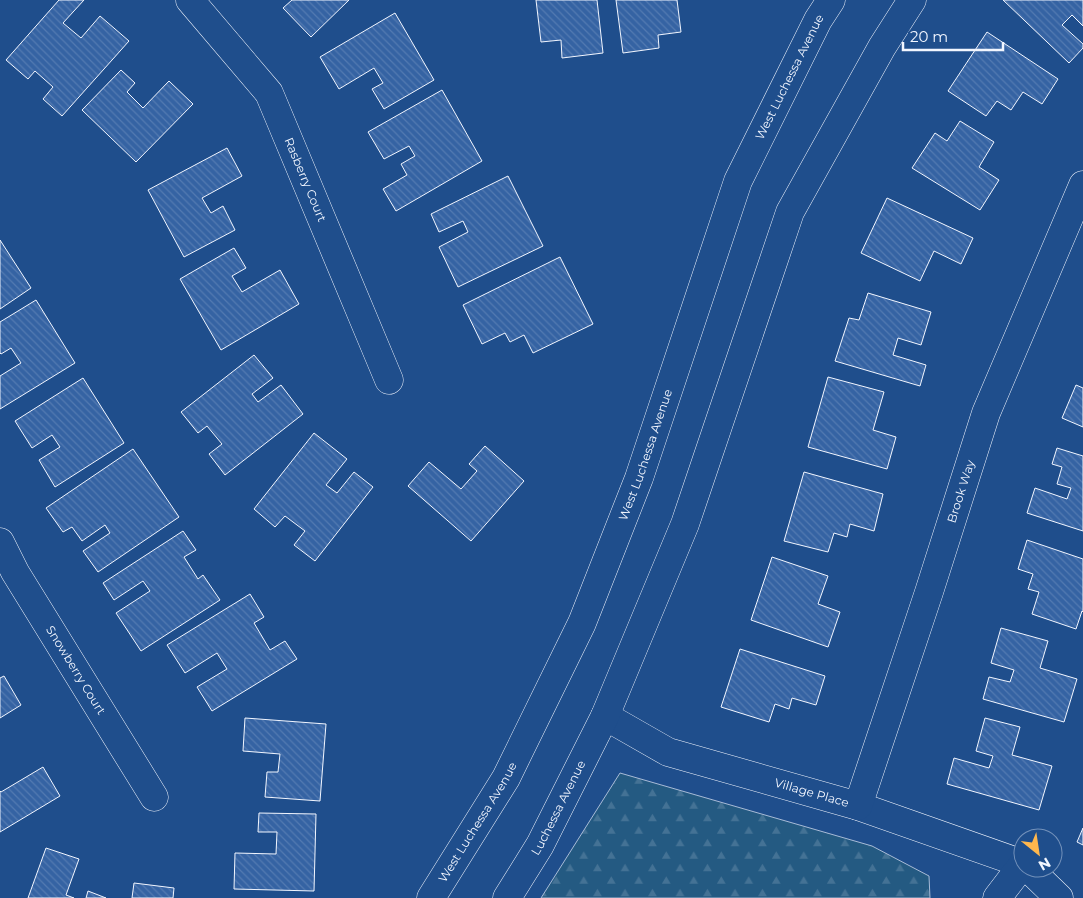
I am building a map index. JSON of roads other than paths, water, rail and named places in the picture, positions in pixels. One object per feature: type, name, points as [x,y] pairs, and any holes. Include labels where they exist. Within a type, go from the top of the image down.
[{"type":"street","name":"Rasberry Court","points":[[190,0],[269,93],[389,380]]},
{"type":"street","name":"West Luchessa Avenue","points":[[431,898],[506,778],[582,623],[639,478],[738,182],[818,20],[831,0]]},
{"type":"street","points":[[605,716],[685,524],[790,212],[882,47],[912,0]]},
{"type":"street","name":"Brook Way","points":[[858,806],[986,413],[1083,184]]},
{"type":"street","name":"Snowberry Court","points":[[0,542],[15,572],[154,797]]},
{"type":"street","name":"Village Place","points":[[605,716],[668,752],[858,806],[1013,860]]},
{"type":"street","name":"Luchessa Avenue","points":[[507,898],[540,844],[605,716]]},
{"type":"street","points":[[997,898],[1013,877]]},
{"type":"street","points":[[1039,878],[1060,898]]}]
